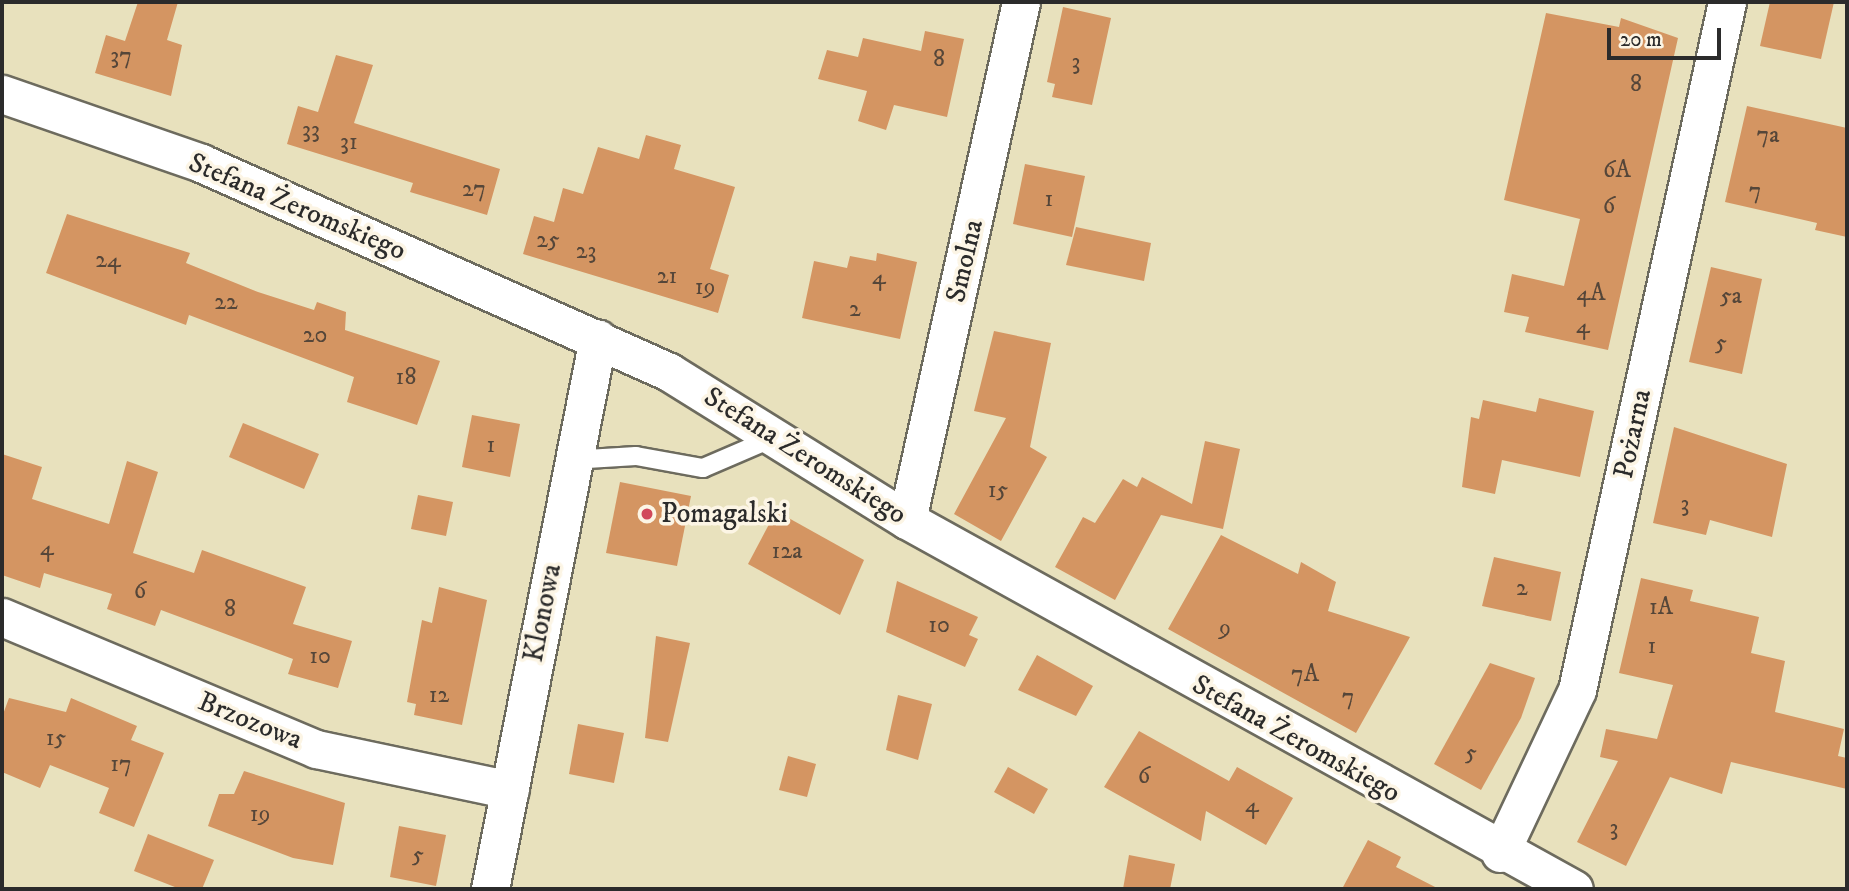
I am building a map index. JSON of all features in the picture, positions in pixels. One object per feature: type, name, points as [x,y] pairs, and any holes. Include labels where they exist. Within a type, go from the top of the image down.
[{"type":"street","name":"Smolna","points":[[907,520],[1021,2]]},
{"type":"street","name":"Pożarna","points":[[1500,853],[1577,690],[1727,2]]},
{"type":"street","name":"Stefana Żeromskiego","points":[[2,96],[201,163],[598,338],[778,436],[907,520],[1500,853],[1574,889]]},
{"type":"street","name":"Klonowa","points":[[490,889],[571,460],[598,338]]},
{"type":"street","name":"Brzozowa","points":[[2,617],[316,749],[510,790]]},
{"type":"lane","points":[[571,460],[636,456],[703,468],[778,436]]},
{"type":"building","points":[[138,2],[178,2],[167,40],[182,45],[171,96],[95,73],[106,35],[125,41]]},
{"type":"building","points":[[1770,2],[1834,2],[1821,59],[1760,46]]},
{"type":"building","points":[[1063,7],[1111,18],[1092,105],[1052,97],[1055,84],[1047,82]]},
{"type":"building","points":[[1546,13],[1619,27],[1621,18],[1678,38],[1608,350],[1525,332],[1529,317],[1504,312],[1512,274],[1564,286],[1580,219],[1504,200]]},
{"type":"building","points":[[925,31],[964,39],[947,117],[894,105],[886,130],[858,121],[867,91],[818,79],[827,50],[858,57],[863,38],[921,51]]},
{"type":"building","points":[[336,55],[373,65],[354,123],[500,169],[487,215],[410,192],[413,183],[287,144],[298,106],[318,112]]},
{"type":"building","points":[[1747,106],[1847,128],[1847,237],[1815,230],[1817,223],[1725,202]]},
{"type":"building","points":[[646,135],[681,145],[674,169],[735,187],[710,269],[729,275],[718,313],[523,254],[534,216],[554,222],[563,188],[583,194],[598,147],[639,159]]},
{"type":"building","points":[[1025,164],[1085,176],[1072,237],[1013,224]]},
{"type":"building","points":[[67,214],[190,253],[186,263],[258,292],[314,310],[317,302],[346,312],[345,330],[440,361],[417,425],[347,402],[354,377],[189,315],[186,325],[46,273]]},
{"type":"building","points":[[1076,227],[1151,243],[1144,281],[1066,265]]},
{"type":"building","points":[[877,253],[917,262],[900,339],[802,318],[814,261],[847,268],[850,256],[876,261]]},
{"type":"building","points":[[1711,267],[1762,279],[1742,374],[1689,362]]},
{"type":"building","points":[[994,331],[1051,343],[1030,447],[1047,457],[1001,541],[954,514],[1006,418],[974,411]]},
{"type":"building","points":[[1539,398],[1594,411],[1580,477],[1502,460],[1495,494],[1462,487],[1471,417],[1479,419],[1483,400],[1536,412]]},
{"type":"building","points":[[472,415],[520,424],[510,477],[462,467]]},
{"type":"building","points":[[243,423],[319,454],[304,489],[229,457]]},
{"type":"building","points":[[1674,427],[1787,464],[1772,537],[1710,520],[1706,535],[1653,523]]},
{"type":"building","points":[[1205,441],[1240,449],[1223,529],[1161,515],[1115,600],[1055,567],[1083,517],[1095,523],[1123,479],[1137,487],[1142,477],[1192,504]]},
{"type":"building","points":[[2,454],[42,467],[32,499],[109,524],[127,461],[158,472],[133,553],[194,573],[202,550],[306,587],[293,624],[352,641],[338,688],[288,674],[293,659],[161,610],[155,626],[107,609],[112,594],[44,573],[40,588],[2,575]]},
{"type":"building","points":[[620,482],[691,496],[677,566],[606,553]]},
{"type":"building","points":[[418,495],[453,502],[446,536],[411,529]]},
{"type":"building","points":[[776,511],[864,560],[840,615],[748,564]]},
{"type":"building","points":[[1221,535],[1298,574],[1301,562],[1336,582],[1328,611],[1410,637],[1356,733],[1168,629]]},
{"type":"building","points":[[1494,557],[1561,572],[1551,621],[1482,606]]},
{"type":"building","points":[[1641,578],[1693,590],[1690,601],[1759,617],[1751,653],[1785,661],[1775,712],[1844,729],[1838,756],[1847,758],[1847,789],[1731,762],[1722,794],[1670,777],[1626,866],[1577,842],[1618,761],[1600,757],[1606,729],[1657,739],[1673,685],[1619,673]]},
{"type":"building","points":[[897,581],[978,617],[969,635],[978,639],[965,667],[886,632]]},
{"type":"building","points":[[439,587],[487,600],[462,725],[414,715],[416,704],[407,702],[422,620],[432,623]]},
{"type":"building","points":[[656,636],[690,643],[668,742],[645,738]]},
{"type":"building","points":[[1037,655],[1093,686],[1076,716],[1018,690]]},
{"type":"building","points":[[1490,663],[1535,678],[1521,718],[1481,790],[1434,764]]},
{"type":"building","points":[[898,695],[932,704],[918,760],[886,750]]},
{"type":"building","points":[[9,698],[66,712],[71,698],[137,726],[131,740],[164,753],[134,827],[99,813],[109,788],[50,765],[40,788],[2,772],[2,717]]},
{"type":"building","points":[[578,724],[624,733],[614,783],[569,774]]},
{"type":"building","points":[[1139,731],[1229,781],[1237,767],[1293,798],[1266,845],[1206,811],[1201,841],[1104,787]]},
{"type":"building","points":[[788,756],[816,764],[807,797],[779,790]]},
{"type":"building","points":[[1008,767],[1048,789],[1034,814],[994,792]]},
{"type":"building","points":[[244,771],[345,803],[333,865],[293,858],[208,826],[219,794],[234,794]]},
{"type":"building","points":[[399,826],[446,835],[436,886],[390,877]]},
{"type":"building","points":[[148,834],[214,860],[202,889],[180,889],[134,871]]},
{"type":"building","points":[[1368,840],[1401,857],[1396,867],[1439,889],[1342,889]]},
{"type":"building","points":[[1129,855],[1175,864],[1170,889],[1123,889]]},
{"type":"place","name":"Pomagalski","points":[[647,514]]}]
